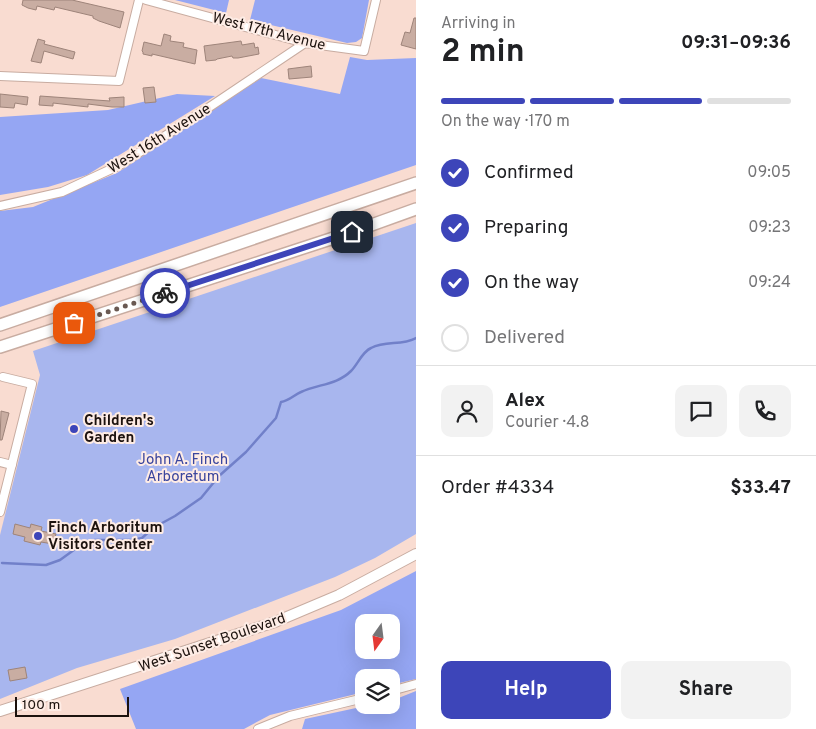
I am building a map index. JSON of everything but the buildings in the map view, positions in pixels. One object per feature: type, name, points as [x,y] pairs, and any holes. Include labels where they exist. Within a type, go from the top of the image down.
[{"type":"highway","points":[[0,325],[416,183]]},
{"type":"highway","points":[[0,348],[352,232],[416,209]]},
{"type":"main road","name":"West Sunset Boulevard","points":[[0,711],[275,622],[339,595],[416,554]]},
{"type":"street","points":[[0,76],[119,81],[139,0]]},
{"type":"street","name":"West 17th Avenue","points":[[146,0],[305,42],[364,51],[376,0]]},
{"type":"street","name":"West 16th Avenue","points":[[0,206],[62,192],[120,165],[305,42]]},
{"type":"street","points":[[0,512],[32,384],[3,377]]},
{"type":"street","points":[[0,462],[12,465]]},
{"type":"street","points":[[400,688],[416,684]]},
{"type":"street","points":[[258,729],[290,716],[355,700]]},
{"type":"green space","name":"John A. Finch Arboretum","points":[[416,223],[416,534],[375,558],[335,577],[175,639],[77,668],[0,699],[0,535],[40,375],[33,351]]},
{"type":"shaded area","points":[[175,0],[229,0],[226,13]]},
{"type":"shaded area","points":[[255,0],[369,0],[362,38],[356,42],[347,43],[250,20]]},
{"type":"shaded area","points":[[350,57],[367,60],[416,58],[416,165],[0,307],[0,211],[33,207],[117,173],[261,78],[340,94]]},
{"type":"shaded area","points":[[177,94],[215,96],[87,175],[48,187],[0,195],[0,117],[108,110]]},
{"type":"shaded area","points":[[416,571],[416,679],[400,683],[400,669],[355,669],[355,694],[270,715],[244,729],[136,729],[120,689],[341,610]]},
{"type":"shaded area","points":[[416,691],[416,729],[302,729],[305,719],[355,708],[355,714],[400,714],[400,697]]},
{"type":"waterway","points":[[2,563],[46,565],[60,560],[78,547],[95,540],[131,540],[142,538],[153,528],[201,498],[219,476],[246,452],[276,418],[281,402],[307,389],[334,382],[346,376],[365,352],[371,348],[382,344],[405,342],[416,338]]},
{"type":"way so far","points":[[74,323],[165,293]]},
{"type":"place","name":"Children's Garden","points":[[74,429]]},
{"type":"place","name":"Finch Arboritum Visitors Center","points":[[38,536]]},
{"type":"route","points":[[165,293],[352,232]]}]
